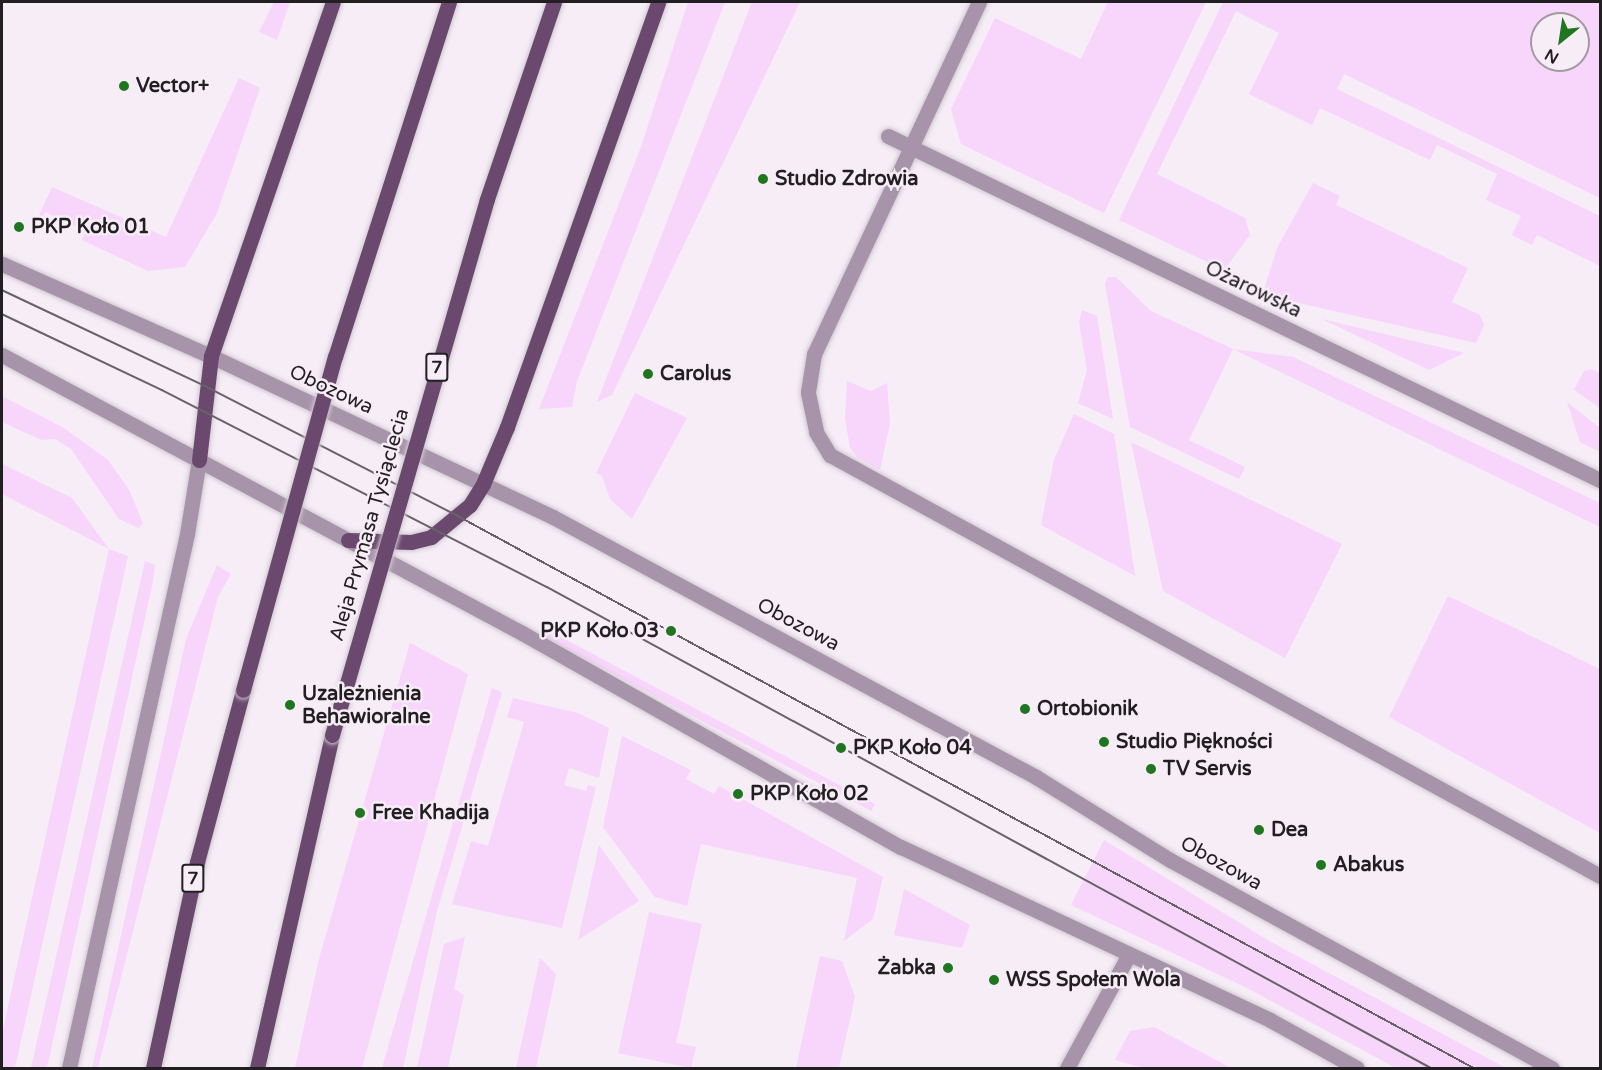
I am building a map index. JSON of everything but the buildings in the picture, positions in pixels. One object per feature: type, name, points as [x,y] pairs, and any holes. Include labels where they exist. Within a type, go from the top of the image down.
[{"type":"main road","points":[[199,460],[211,356],[333,2]]},
{"type":"main road","name":"7","points":[[153,1068],[197,862],[334,357],[449,2]]},
{"type":"main road","name":"Aleja Prymasa Tysiąclecia","points":[[257,1068],[332,735],[487,199],[554,2]]},
{"type":"main road","points":[[348,540],[411,542],[431,537],[470,505],[483,484],[511,416],[658,2]]},
{"type":"street","points":[[979,2],[814,354],[808,393],[816,432],[830,455],[1600,876]]},
{"type":"street","name":"Ożarowska","points":[[888,136],[1600,480]]},
{"type":"street","name":"Obozowa","points":[[2,264],[211,356],[483,484],[1036,777],[1170,860],[1552,1068]]},
{"type":"street","points":[[2,355],[348,540],[901,847],[1128,956],[1270,1020],[1357,1068]]},
{"type":"street","points":[[69,1068],[187,534],[199,460]]},
{"type":"street","points":[[1067,1068],[1128,956]]},
{"type":"shaded area","points":[[274,2],[290,2],[277,40],[259,32]]},
{"type":"shaded area","points":[[688,2],[725,2],[577,381],[572,407],[539,409],[641,147]]},
{"type":"shaded area","points":[[752,2],[800,2],[612,395],[597,402]]},
{"type":"shaded area","points":[[1108,2],[1206,2],[1104,213],[961,144],[951,109],[995,18],[1081,59]]},
{"type":"shaded area","points":[[1223,2],[1600,2],[1600,198],[1344,74],[1337,89],[1600,216],[1600,266],[1537,235],[1532,245],[1512,235],[1521,216],[1486,200],[1497,174],[1437,145],[1430,160],[1320,108],[1312,125],[1249,94],[1279,33],[1236,11],[1157,174],[1245,218],[1250,235],[1224,270],[1119,220]]},
{"type":"shaded area","points":[[239,78],[260,88],[217,213],[185,267],[148,271],[82,240],[86,231],[45,212],[41,221],[37,220],[52,187],[166,237]]},
{"type":"shaded area","points":[[1313,183],[1340,196],[1336,205],[1468,268],[1452,302],[1480,315],[1484,325],[1476,343],[1290,301],[1264,290],[1277,248]]},
{"type":"shaded area","points":[[1108,277],[1116,277],[1151,311],[1233,349],[1189,440],[1245,467],[1239,479],[1130,427],[1105,284]]},
{"type":"shaded area","points":[[1082,310],[1097,316],[1113,419],[1078,403],[1087,370],[1079,322]]},
{"type":"shaded area","points":[[1322,319],[1464,353],[1429,370]]},
{"type":"shaded area","points":[[1233,349],[1293,357],[1600,503],[1600,527]]},
{"type":"shaded area","points":[[1592,369],[1600,373],[1600,408],[1574,390],[1584,371]]},
{"type":"shaded area","points":[[847,381],[871,391],[887,383],[890,423],[880,470],[857,457],[850,448],[845,419]]},
{"type":"shaded area","points":[[635,393],[687,418],[632,519],[610,499],[602,476],[596,473]]},
{"type":"shaded area","points":[[2,396],[64,428],[108,460],[129,490],[143,523],[139,528],[119,519],[71,449],[55,439],[41,440],[2,422]]},
{"type":"shaded area","points":[[1567,402],[1600,428],[1600,452],[1580,442]]},
{"type":"shaded area","points":[[1074,414],[1114,434],[1135,576],[1041,525],[1054,460]]},
{"type":"shaded area","points":[[1131,442],[1342,544],[1285,658],[1163,591]]},
{"type":"shaded area","points":[[2,464],[72,498],[109,549],[2,494]]},
{"type":"shaded area","points":[[109,549],[128,556],[15,1068],[2,1068],[2,1034]]},
{"type":"shaded area","points":[[145,561],[155,565],[152,586],[47,1068],[31,1068]]},
{"type":"shaded area","points":[[217,565],[231,574],[218,597],[98,1068],[92,1068],[186,639]]},
{"type":"shaded area","points":[[1448,596],[1600,669],[1600,833],[1389,717]]},
{"type":"shaded area","points":[[544,628],[875,804],[871,811],[540,635]]},
{"type":"shaded area","points":[[410,643],[468,674],[362,1068],[295,1068],[319,959]]},
{"type":"shaded area","points":[[492,688],[502,692],[437,911],[403,1068],[382,1068]]},
{"type":"shaded area","points":[[513,698],[578,713],[609,728],[599,778],[569,768],[564,785],[586,791],[588,785],[596,787],[562,928],[452,904],[471,841],[488,846],[524,722],[507,717]]},
{"type":"shaded area","points":[[622,736],[691,770],[686,779],[714,794],[719,786],[883,877],[873,919],[844,941],[857,878],[701,844],[687,906],[655,897],[603,827]]},
{"type":"shaded area","points":[[1104,840],[1271,942],[1506,1068],[1396,1068],[1247,988],[1071,905]]},
{"type":"shaded area","points":[[599,845],[639,901],[578,940]]},
{"type":"shaded area","points":[[904,889],[970,925],[962,948],[894,935]]},
{"type":"shaded area","points":[[649,912],[702,924],[676,1043],[696,1047],[691,1068],[618,1053]]},
{"type":"shaded area","points":[[465,937],[454,989],[464,995],[448,1068],[417,1068],[444,944]]},
{"type":"shaded area","points":[[820,956],[842,961],[855,997],[839,1068],[796,1068]]},
{"type":"shaded area","points":[[540,958],[556,974],[536,1068],[516,1068]]},
{"type":"shaded area","points":[[1154,1027],[1231,1068],[1143,1068],[1115,1060],[1130,1031]]},
{"type":"tram line","points":[[2,290],[207,387],[458,516],[1474,1068]]},
{"type":"tram line","points":[[2,314],[162,390],[547,587],[1431,1068]]},
{"type":"place","name":"Vector+","points":[[124,86]]},
{"type":"place","name":"Studio Zdrowia","points":[[763,179]]},
{"type":"place","name":"PKP Koło 01","points":[[19,227]]},
{"type":"place","name":"Carolus","points":[[648,374]]},
{"type":"place","name":"PKP Koło 03","points":[[671,631]]},
{"type":"place","name":"Uzależnienia Behawioralne","points":[[290,705]]},
{"type":"place","name":"Ortobionik","points":[[1025,709]]},
{"type":"place","name":"Studio Piękności","points":[[1104,742]]},
{"type":"place","name":"PKP Koło 04","points":[[841,748]]},
{"type":"place","name":"TV Servis","points":[[1151,769]]},
{"type":"place","name":"PKP Koło 02","points":[[738,794]]},
{"type":"place","name":"Free Khadija","points":[[360,813]]},
{"type":"place","name":"Dea","points":[[1259,830]]},
{"type":"place","name":"Abakus","points":[[1321,865]]},
{"type":"place","name":"Żabka","points":[[948,968]]},
{"type":"place","name":"WSS Społem Wola","points":[[994,980]]}]
